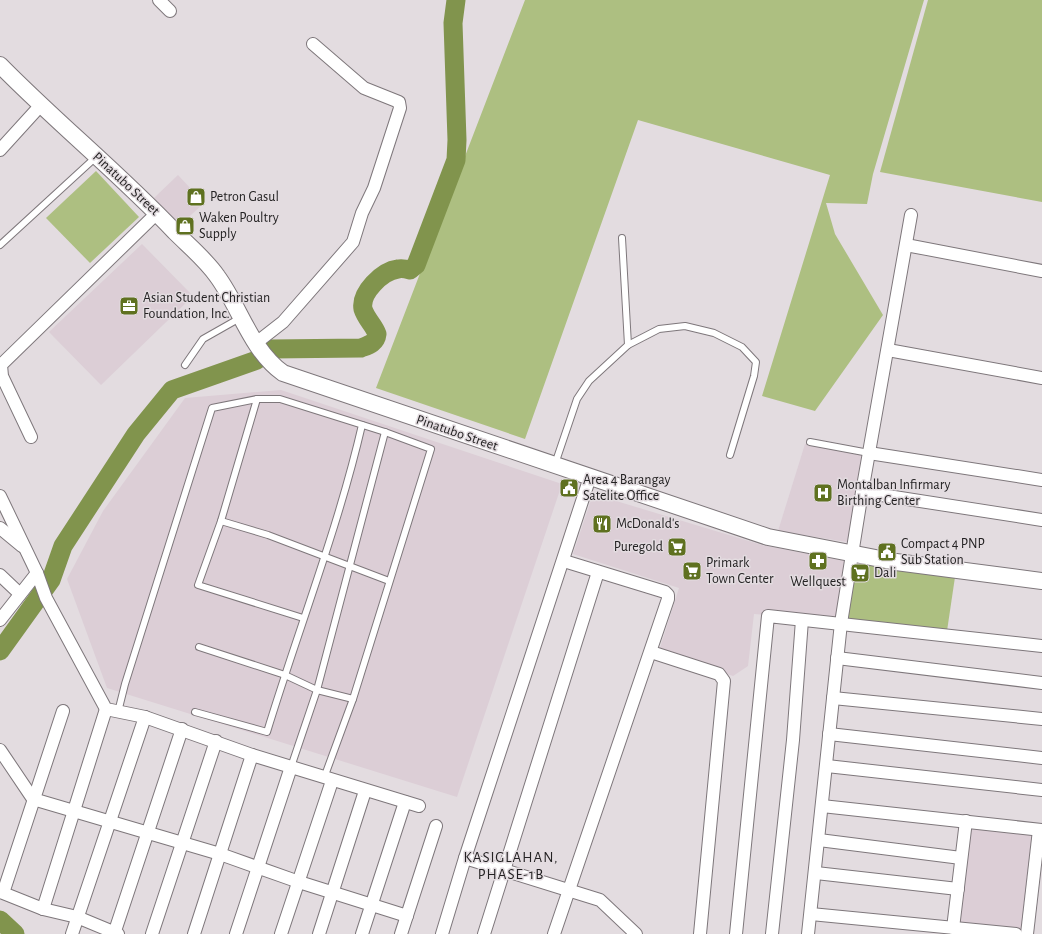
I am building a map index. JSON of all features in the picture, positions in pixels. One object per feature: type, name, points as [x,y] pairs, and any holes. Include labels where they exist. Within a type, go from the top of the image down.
[{"type":"street","points":[[159,0],[170,11]]},
{"type":"street","points":[[256,343],[284,322],[353,242],[362,213],[374,188],[400,108],[399,102],[364,88],[313,44]]},
{"type":"street","name":"Pinatubo Street","points":[[0,65],[40,106],[97,156],[157,213],[217,276],[240,318],[274,367],[294,377],[768,537],[896,562],[1042,581]]},
{"type":"street","points":[[0,150],[40,106]]},
{"type":"street","points":[[31,437],[2,376],[1,365],[157,213]]},
{"type":"street","points":[[808,934],[816,873],[841,623],[862,492],[911,215]]},
{"type":"street","points":[[906,245],[1042,271]]},
{"type":"street","points":[[888,350],[1042,378]]},
{"type":"street","points":[[869,452],[1042,480]]},
{"type":"street","points":[[442,934],[465,858],[564,561],[590,477]]},
{"type":"street","points":[[862,492],[1042,520]]},
{"type":"street","points":[[0,496],[37,573],[46,598],[112,710],[145,717],[252,755],[365,791],[419,806]]},
{"type":"street","points":[[0,528],[26,550]]},
{"type":"street","points":[[554,934],[668,599],[668,595],[665,592],[564,561]]},
{"type":"street","points":[[484,934],[598,572]]},
{"type":"street","points":[[0,620],[37,573]]},
{"type":"street","points":[[0,575],[20,594]]},
{"type":"street","points":[[736,934],[768,616],[1042,646]]},
{"type":"street","points":[[772,934],[793,740],[802,620]]},
{"type":"street","points":[[651,652],[719,674],[724,681],[700,934]]},
{"type":"street","points":[[837,658],[1042,683]]},
{"type":"street","points":[[833,698],[1042,719]]},
{"type":"street","points":[[43,909],[72,812],[112,710]]},
{"type":"street","points":[[63,711],[3,893],[43,909],[77,917],[115,934],[147,832],[182,729]]},
{"type":"street","points":[[72,934],[145,717]]},
{"type":"street","points":[[829,734],[1042,758]]},
{"type":"street","points":[[152,934],[216,741]]},
{"type":"street","points":[[0,750],[33,799],[72,812],[110,821],[220,854],[299,882],[407,916]]},
{"type":"street","points":[[194,934],[252,755]]},
{"type":"street","points":[[826,766],[1042,790]]},
{"type":"street","points":[[236,934],[291,767]]},
{"type":"street","points":[[281,934],[299,882],[328,779]]},
{"type":"street","points":[[319,934],[365,791]]},
{"type":"street","points":[[362,934],[404,802]]},
{"type":"street","points":[[822,806],[1040,830],[1036,900],[1027,934]]},
{"type":"street","points":[[953,928],[966,821]]},
{"type":"street","points":[[401,934],[436,826]]},
{"type":"street","points":[[819,840],[961,858]]},
{"type":"street","points":[[465,858],[569,889],[604,902],[636,934]]},
{"type":"street","points":[[816,873],[958,889]]},
{"type":"street","points":[[811,914],[1016,934]]},
{"type":"lane","points":[[0,245],[97,156]]},
{"type":"lane","points":[[622,238],[628,344]]},
{"type":"lane","points":[[184,365],[203,339],[240,318]]},
{"type":"lane","points":[[555,465],[577,399],[588,381],[628,344],[659,329],[685,326],[714,333],[742,347],[756,362],[754,376],[730,455]]},
{"type":"lane","points":[[257,399],[221,521],[198,585],[303,618]]},
{"type":"lane","points":[[112,710],[125,684],[212,408],[257,399],[280,399],[385,432],[431,449],[328,779]]},
{"type":"lane","points":[[195,712],[267,732],[284,675],[325,555],[356,453],[362,425]]},
{"type":"lane","points":[[291,767],[317,690],[385,432]]},
{"type":"lane","points":[[810,442],[869,452]]},
{"type":"lane","points":[[221,521],[268,535],[325,555],[389,581]]},
{"type":"lane","points":[[199,646],[284,675],[317,690],[353,699]]},
{"type":"shaded area","points":[[178,175],[204,203],[180,225],[154,198]]},
{"type":"shaded area","points":[[142,244],[193,296],[101,385],[49,332]]},
{"type":"shaded area","points":[[281,390],[562,484],[457,797],[107,688],[67,579],[103,511],[185,398]]},
{"type":"shaded area","name":"Montalban Infirmary Birthing Center","points":[[805,444],[865,456],[847,542],[778,531]]},
{"type":"shaded area","name":"Primark Town Center","points":[[593,494],[762,545],[844,561],[837,621],[754,614],[748,666],[733,676],[659,651],[679,588],[573,554]]},
{"type":"shaded area","points":[[968,825],[1035,833],[1023,932],[957,924]]},
{"type":"green space","points":[[525,0],[924,0],[873,174],[867,204],[826,203],[835,234],[883,315],[815,411],[762,396],[830,175],[638,120],[525,439],[376,388]]},
{"type":"green space","points":[[928,0],[1042,0],[1042,202],[880,172]]},
{"type":"green space","points":[[96,171],[139,217],[90,263],[46,218]]},
{"type":"green space","points":[[855,563],[955,577],[947,631],[847,619]]},
{"type":"waterway","points":[[271,349],[361,348],[369,345],[374,342],[377,334],[363,309],[365,296],[373,284],[385,274],[400,269],[410,270],[416,265],[456,160],[457,140],[453,23],[456,0]]},
{"type":"waterway","points":[[0,651],[51,580],[63,546],[136,434],[172,390],[257,360]]},
{"type":"waterway","points":[[0,920],[15,934]]},
{"type":"place","name":"Petron Gasul","points":[[196,197]]},
{"type":"place","name":"Waken Poultry Supply","points":[[185,226]]},
{"type":"place","name":"Asian Student Christian Foundation, Inc.","points":[[129,306]]},
{"type":"place","name":"Area 4 Barangay Satelite Office","points":[[569,488]]},
{"type":"place","name":"Montalban Infirmary Birthing Center","points":[[823,493]]},
{"type":"place","name":"McDonald's","points":[[602,524]]},
{"type":"place","name":"Puregold","points":[[677,547]]},
{"type":"place","name":"Compact 4 PNP Sub Station","points":[[887,552]]},
{"type":"place","name":"Wellquest","points":[[818,561]]},
{"type":"place","name":"Primark Town Center","points":[[692,571]]},
{"type":"place","name":"Dali","points":[[860,573]]},
{"type":"district","name":"KASIGLAHAN, PHASE-1B","points":[[511,866]]}]
